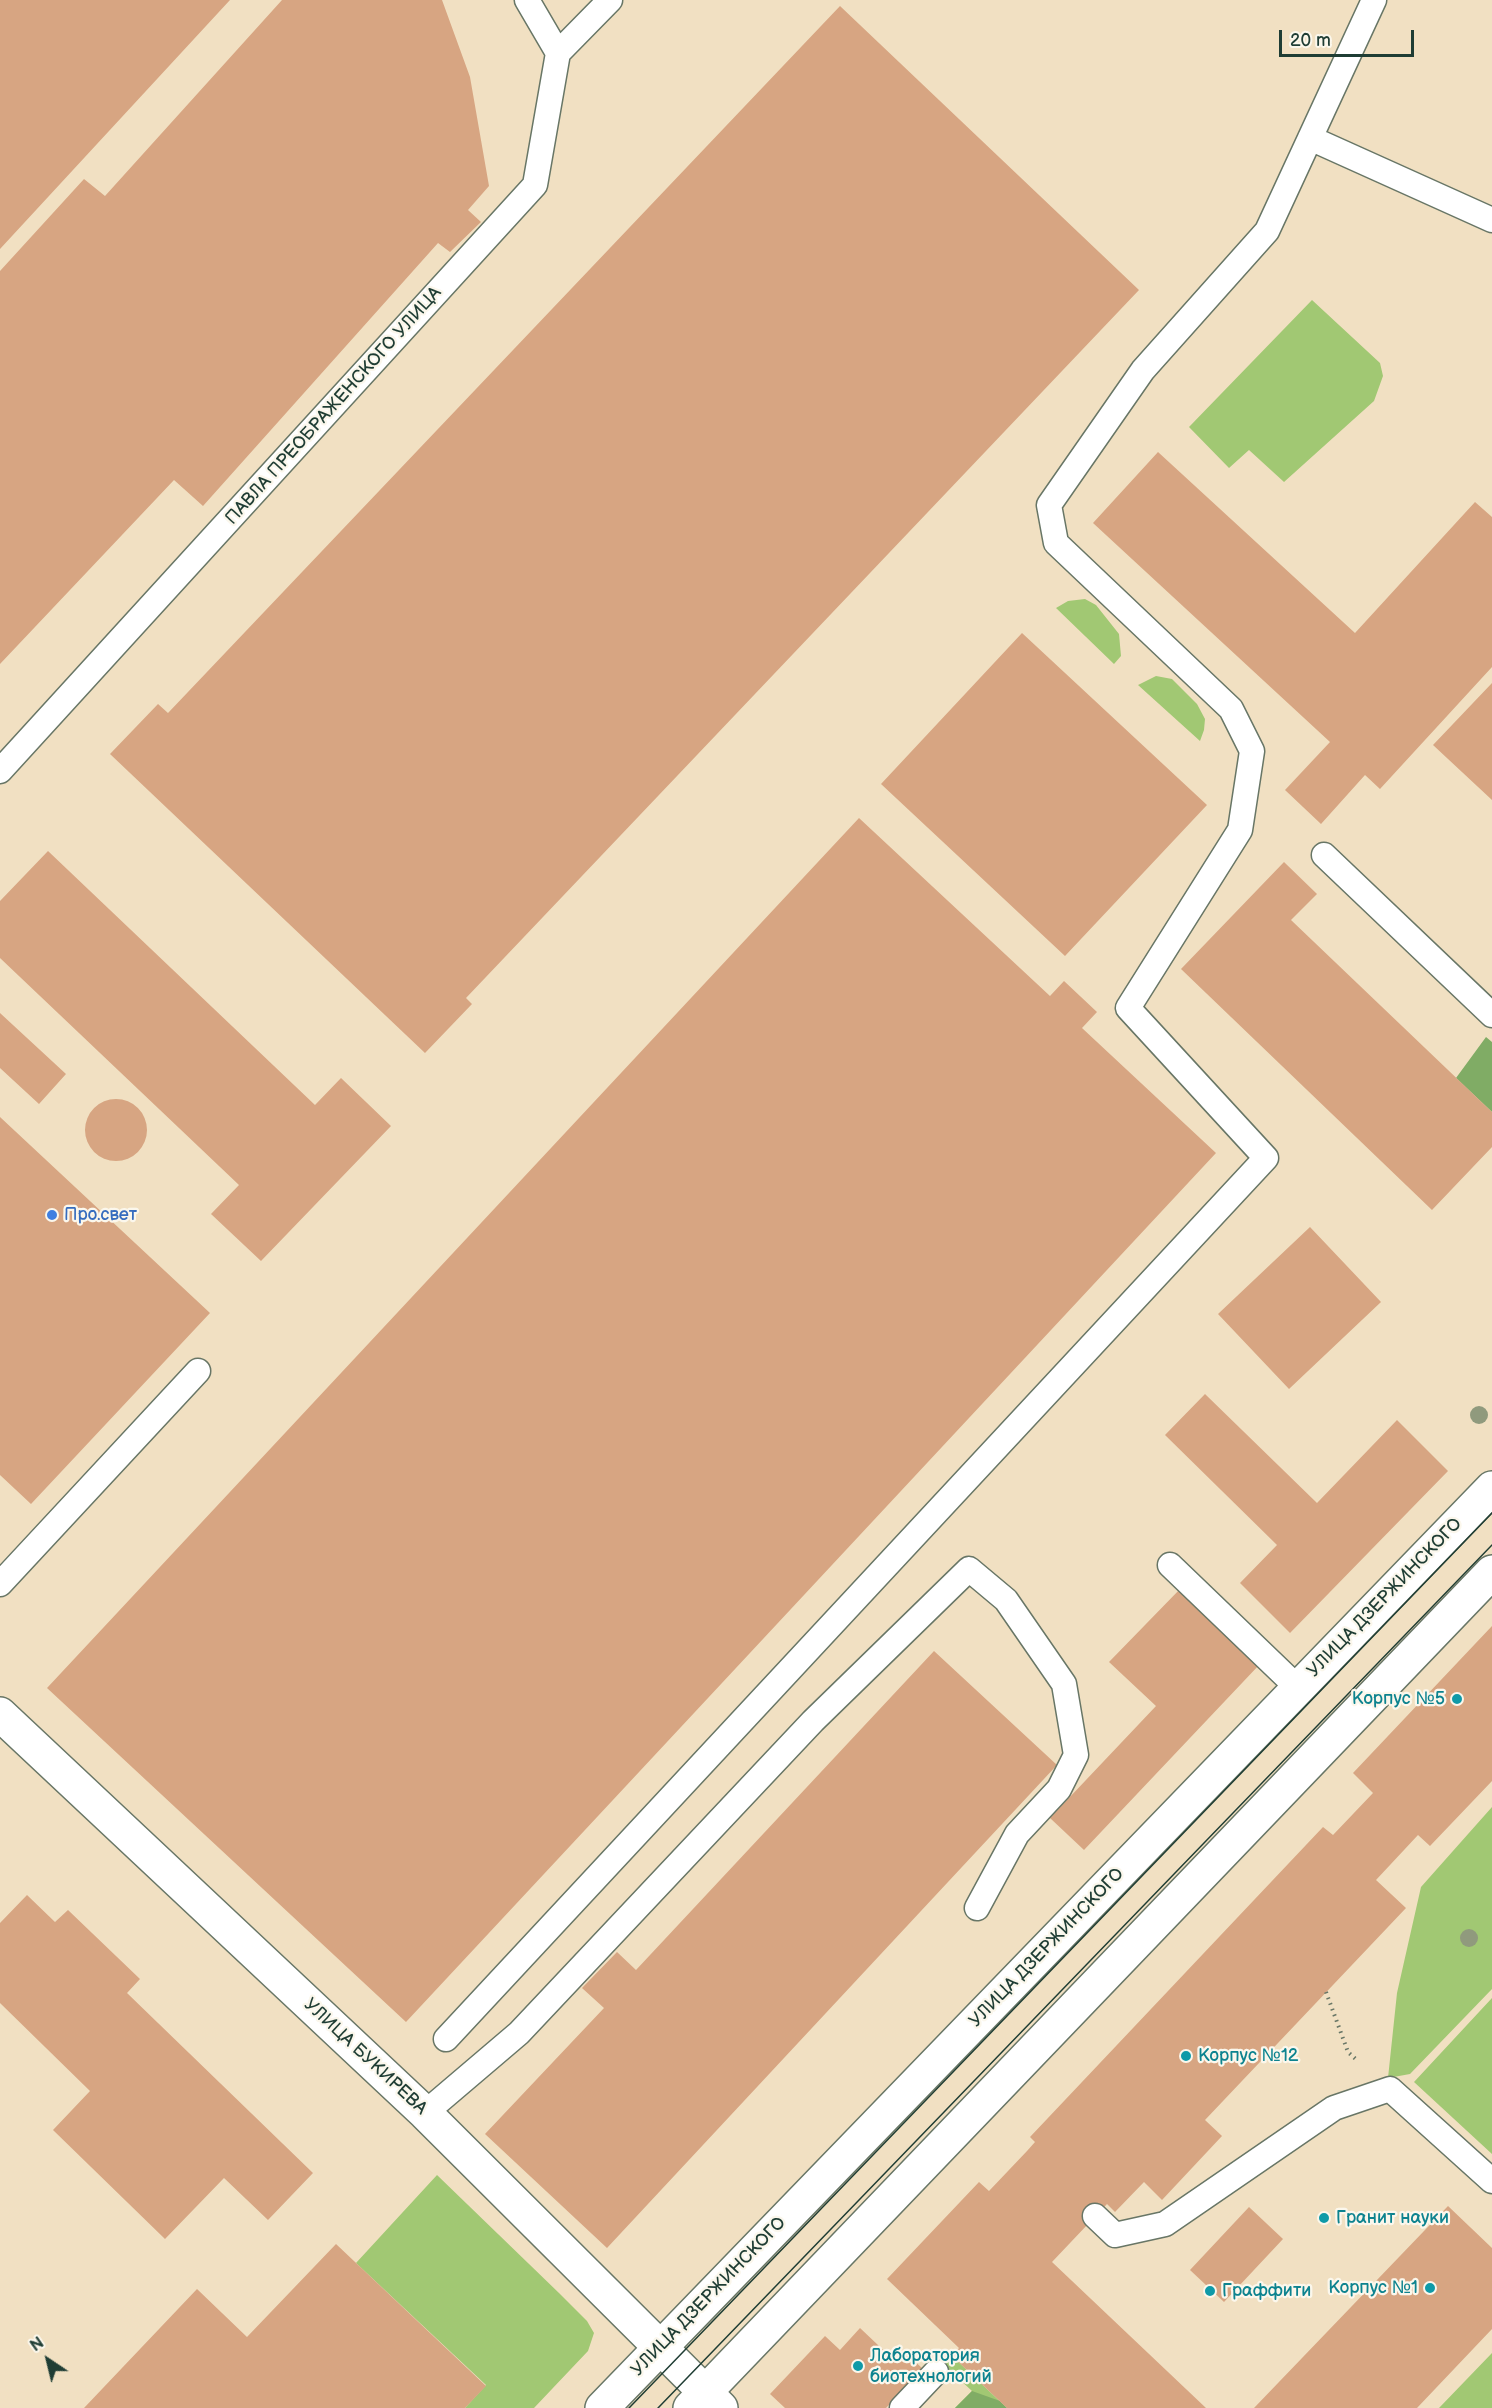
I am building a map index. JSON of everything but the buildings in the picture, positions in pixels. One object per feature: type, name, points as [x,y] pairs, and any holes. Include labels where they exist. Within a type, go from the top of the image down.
[{"type":"main road","name":"УЛИЦА ДЗЕРЖИНСКОГО","points":[[602,2408],[1492,1488]]},
{"type":"main road","points":[[705,2403],[1492,1572]]},
{"type":"main road","name":"УЛИЦА БУКИРЕВА","points":[[0,1714],[425,2113],[660,2346],[705,2403]]},
{"type":"lane","points":[[526,0],[558,53],[610,0]]},
{"type":"lane","points":[[446,2039],[1266,1158],[1128,1008],[1240,830],[1251,751],[1231,709],[1056,543],[1049,505],[1143,370],[1267,231],[1374,0]]},
{"type":"lane","name":"ПАВЛА ПРЕОБРАЖЕНСКОГО УЛИЦА","points":[[0,771],[535,185],[558,53]]},
{"type":"lane","points":[[1310,138],[1492,220]]},
{"type":"lane","points":[[1324,855],[1492,1015]]},
{"type":"lane","points":[[5,1569],[198,1371]]},
{"type":"lane","points":[[1170,1565],[1299,1688]]},
{"type":"lane","points":[[425,2113],[519,2033],[813,1721],[969,1569],[1006,1600],[1064,1684],[1076,1755],[1059,1790],[1017,1834],[977,1908]]},
{"type":"lane","points":[[1095,2216],[1114,2235],[1165,2224],[1334,2108],[1390,2089],[1492,2181]]},
{"type":"lane","points":[[902,2408],[936,2372]]},
{"type":"path","points":[[1326,1992],[1348,2052],[1390,2089]]},
{"type":"green space","points":[[1312,300],[1380,363],[1383,376],[1374,401],[1284,482],[1249,450],[1229,468],[1189,427]]},
{"type":"green space","points":[[1085,599],[1096,605],[1119,634],[1121,656],[1114,664],[1056,608],[1068,601]]},
{"type":"green space","points":[[1156,676],[1172,679],[1197,704],[1205,719],[1200,741],[1138,685]]},
{"type":"green space","points":[[1486,1037],[1492,1042],[1492,1112],[1456,1078]]},
{"type":"green space","points":[[1492,1807],[1492,1989],[1410,2074],[1388,2078],[1397,1993],[1421,1887]]},
{"type":"green space","points":[[1492,1998],[1492,2154],[1414,2082]]},
{"type":"green space","points":[[437,2175],[587,2321],[594,2333],[588,2351],[534,2408],[465,2408],[486,2385],[356,2263]]},
{"type":"green space","points":[[1492,2353],[1492,2408],[1439,2408]]},
{"type":"green space","points":[[952,2356],[1007,2408],[955,2408],[972,2391],[944,2365]]},
{"type":"green space","points":[[972,2391],[1000,2401],[1007,2408],[955,2408]]},
{"type":"tram line","points":[[629,2408],[1492,1513]]},
{"type":"tram line","points":[[658,2408],[1492,1545]]},
{"type":"place","name":"Про.свет","points":[[52,1215]]},
{"type":"place","name":"Корпус №5","points":[[1457,1699]]},
{"type":"place","name":"Корпус №12","points":[[1186,2056]]},
{"type":"place","name":"Гранит науки","points":[[1324,2218]]},
{"type":"place","name":"Корпус №1","points":[[1430,2288]]},
{"type":"place","name":"Граффити","points":[[1210,2291]]},
{"type":"place","name":"Лаборатория биотехнологий","points":[[858,2366]]}]
